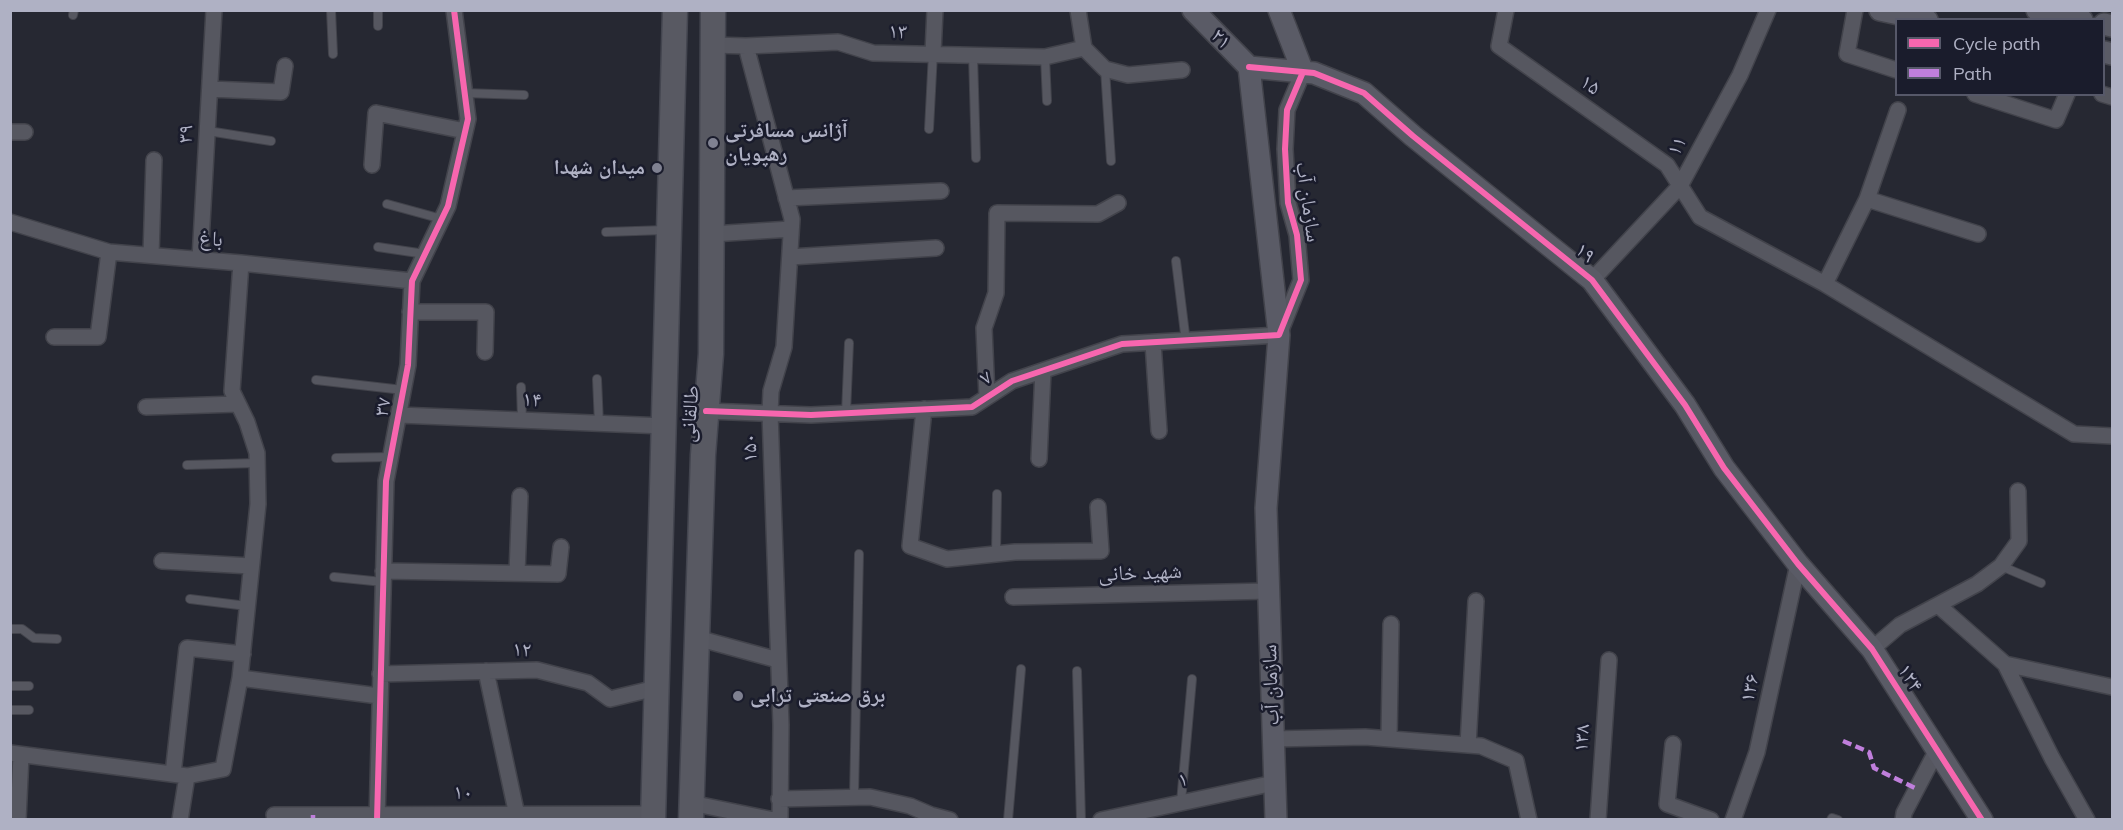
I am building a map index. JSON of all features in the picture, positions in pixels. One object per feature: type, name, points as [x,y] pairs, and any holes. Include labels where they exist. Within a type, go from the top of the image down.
[{"type":"main road","name":"طالقانی","points":[[653,817],[675,10]]},
{"type":"main road","name":"طالقانی","points":[[691,811],[703,455],[711,354],[714,10]]},
{"type":"street","name":"۳۹","points":[[200,259],[214,10]]},
{"type":"street","name":"۳۷","points":[[376,817],[386,481],[408,365],[412,281],[448,206],[468,120],[454,10]]},
{"type":"street","points":[[933,53],[935,10]]},
{"type":"street","points":[[1078,10],[1084,48],[1105,69],[1128,75],[1182,70]]},
{"type":"street","name":"۲۱","points":[[1193,10],[1249,67]]},
{"type":"street","points":[[1279,10],[1303,72]]},
{"type":"street","name":"۱۵","points":[[1506,10],[1499,46],[1666,165],[1680,186]]},
{"type":"street","name":"۱۱","points":[[1592,280],[1680,186],[1740,75],[1768,10]]},
{"type":"street","points":[[1855,10],[1847,54],[1895,70]]},
{"type":"street","points":[[1880,10],[1918,18]]},
{"type":"street","points":[[2037,10],[2076,18]]},
{"type":"street","name":"۱۳","points":[[713,45],[838,42],[873,53],[1045,57],[1084,48]]},
{"type":"street","name":"۱۵۰","points":[[746,46],[792,219],[784,346],[771,391],[770,413],[781,725],[780,819]]},
{"type":"street","points":[[210,89],[281,92],[285,66]]},
{"type":"street","name":"۱۹","points":[[1249,67],[1314,73],[1364,93],[1413,136],[1592,280],[1685,405],[1724,468],[1798,564]]},
{"type":"street","name":"سازمان آب","points":[[1249,67],[1279,335],[1266,508],[1276,819]]},
{"type":"street","name":"سازمان آب","points":[[1279,335],[1301,280],[1296,235],[1288,203],[1285,149],[1287,110],[1303,72]]},
{"type":"street","points":[[1981,96],[2056,120],[2066,96]]},
{"type":"street","points":[[1825,284],[1867,199],[1898,110]]},
{"type":"street","points":[[372,165],[376,112],[465,131]]},
{"type":"street","points":[[151,255],[154,160]]},
{"type":"street","points":[[1680,186],[1700,217],[1825,284],[2074,434],[2112,436]]},
{"type":"street","points":[[786,198],[941,191]]},
{"type":"street","points":[[1867,199],[1978,234]]},
{"type":"street","points":[[987,398],[984,328],[996,293],[997,213],[1098,214],[1118,203]]},
{"type":"street","name":"باغ","points":[[10,222],[109,252],[412,281]]},
{"type":"street","points":[[712,234],[791,229]]},
{"type":"street","points":[[790,256],[936,248]]},
{"type":"street","points":[[54,337],[98,337],[109,252]]},
{"type":"street","points":[[18,819],[16,754],[180,775],[223,769],[240,678],[258,504],[257,453],[247,422],[232,391],[241,263]]},
{"type":"street","points":[[410,312],[486,312],[485,352]]},
{"type":"street","name":"۷","points":[[706,411],[811,415],[972,407],[1012,381],[1122,344],[1279,335]]},
{"type":"street","points":[[1153,343],[1159,431]]},
{"type":"street","points":[[1039,459],[1043,371]]},
{"type":"street","points":[[146,407],[238,404]]},
{"type":"street","points":[[924,409],[910,546],[947,559],[1015,552],[1101,551],[1098,507]]},
{"type":"street","name":"۱۴","points":[[399,415],[664,426]]},
{"type":"street","points":[[1872,649],[1900,625],[1977,584],[2001,566],[2019,541],[2018,491]]},
{"type":"street","points":[[517,573],[520,496]]},
{"type":"street","points":[[383,577],[558,574],[561,547]]},
{"type":"street","points":[[162,561],[251,566]]},
{"type":"street","name":"۱۲۴","points":[[1798,564],[1872,649],[1982,819]]},
{"type":"street","name":"۱۳۶","points":[[1733,819],[1757,752],[1798,564]]},
{"type":"street","name":"شهید خانی","points":[[1013,597],[1268,591]]},
{"type":"street","points":[[1468,745],[1476,601]]},
{"type":"street","points":[[1938,605],[2005,664],[2052,758],[2087,819]]},
{"type":"street","points":[[1389,738],[1390,624]]},
{"type":"street","points":[[697,638],[778,660]]},
{"type":"street","points":[[180,819],[187,648],[243,654]]},
{"type":"street","name":"۱۳۸","points":[[1598,819],[1608,660]]},
{"type":"street","points":[[2005,664],[2112,687]]},
{"type":"street","name":"۱۲","points":[[380,674],[537,669],[588,683],[610,699],[656,688]]},
{"type":"street","points":[[486,671],[517,817]]},
{"type":"street","points":[[240,678],[379,696]]},
{"type":"street","points":[[1273,739],[1365,736],[1481,746],[1516,760],[1528,819]]},
{"type":"street","points":[[1673,744],[1667,804],[1711,819]]},
{"type":"street","points":[[1904,819],[1904,813],[1937,750]]},
{"type":"street","name":"۱","points":[[1108,818],[1274,783]]},
{"type":"street","points":[[779,799],[870,796],[910,806],[931,817],[950,819]]},
{"type":"street","points":[[691,811],[774,819]]},
{"type":"street","name":"۱۰","points":[[274,815],[653,817]]},
{"type":"lane","points":[[331,10],[333,54]]},
{"type":"lane","points":[[378,10],[378,26]]},
{"type":"lane","points":[[929,129],[933,53]]},
{"type":"lane","points":[[973,55],[976,158]]},
{"type":"lane","points":[[1045,57],[1047,100]]},
{"type":"lane","points":[[1105,69],[1112,161]]},
{"type":"lane","points":[[464,93],[524,95]]},
{"type":"lane","points":[[207,131],[270,141]]},
{"type":"lane","points":[[387,204],[442,219]]},
{"type":"lane","points":[[606,232],[669,229]]},
{"type":"lane","points":[[378,247],[425,254]]},
{"type":"lane","points":[[1176,261],[1186,342]]},
{"type":"lane","points":[[846,413],[849,343]]},
{"type":"lane","points":[[597,379],[599,424]]},
{"type":"lane","points":[[316,380],[403,390]]},
{"type":"lane","points":[[521,387],[522,420]]},
{"type":"lane","points":[[336,458],[391,457]]},
{"type":"lane","points":[[187,465],[257,463]]},
{"type":"lane","points":[[996,554],[997,494]]},
{"type":"lane","points":[[854,797],[859,554]]},
{"type":"lane","points":[[2001,566],[2041,583]]},
{"type":"lane","points":[[334,577],[383,577]]},
{"type":"lane","points":[[190,599],[247,606]]},
{"type":"lane","points":[[10,629],[22,629],[34,638],[57,639]]},
{"type":"lane","points":[[1008,819],[1021,669]]},
{"type":"lane","points":[[1077,671],[1081,819]]},
{"type":"lane","points":[[1181,802],[1192,679]]},
{"type":"lane","points":[[10,686],[29,686]]},
{"type":"lane","points":[[10,710],[29,710]]},
{"type":"lane","points":[[1831,819],[1838,819]]},
{"type":"marked path","points":[[1843,741],[1869,752],[1874,768],[1917,789]]},
{"type":"marked path","points":[[313,815],[313,820]]},
{"type":"cycle path","points":[[377,820],[386,481],[408,365],[412,281],[448,206],[468,119],[454,10]]},
{"type":"cycle path","points":[[1249,67],[1314,73],[1364,93],[1413,136],[1592,280],[1685,405],[1724,468],[1798,564],[1872,649],[1982,820]]},
{"type":"cycle path","points":[[706,411],[811,415],[972,407],[1012,381],[1122,344],[1279,335],[1301,280],[1297,235],[1288,203],[1285,149],[1287,110],[1303,72]]},
{"type":"place","name":"آژانس مسافرتی رهپویان","points":[[713,143]]},
{"type":"place","name":"میدان شهدا","points":[[657,168]]},
{"type":"place","name":"برق صنعتی ترابی","points":[[738,696]]}]
